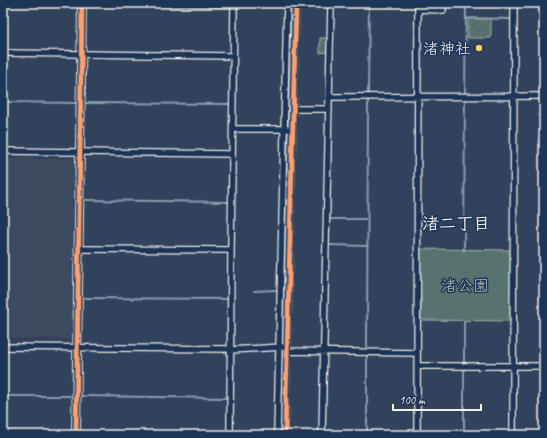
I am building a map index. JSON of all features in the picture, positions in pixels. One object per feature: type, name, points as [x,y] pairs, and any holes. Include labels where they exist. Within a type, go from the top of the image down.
[{"type":"street","points":[[76,435],[82,3]]},
{"type":"street","points":[[230,435],[234,3]]},
{"type":"street","points":[[285,435],[284,348],[288,129],[287,3]]},
{"type":"street","points":[[277,435],[284,348],[288,129],[294,109],[296,3]]},
{"type":"street","points":[[322,435],[331,3]]},
{"type":"street","points":[[416,435],[418,3]]},
{"type":"street","points":[[418,10],[443,10],[443,3]]},
{"type":"street","points":[[513,435],[514,3]]},
{"type":"street","points":[[3,53],[233,56]]},
{"type":"street","points":[[330,97],[544,96]]},
{"type":"street","points":[[294,109],[329,109]]},
{"type":"street","points":[[232,129],[288,129]]},
{"type":"street","points":[[3,151],[232,154]]},
{"type":"street","points":[[79,249],[231,250]]},
{"type":"street","points":[[3,347],[284,348],[324,352],[416,353]]},
{"type":"street","points":[[417,366],[544,366]]},
{"type":"shaded area","points":[[3,159],[70,159],[73,162],[71,336],[67,339],[3,338]]},
{"type":"green space","points":[[468,19],[491,19],[491,38],[468,38]]},
{"type":"green space","points":[[320,38],[328,38],[327,52],[320,53]]},
{"type":"green space","name":"渚公園","points":[[419,249],[511,250],[511,321],[420,320]]},
{"type":"waterway","points":[[280,435],[291,3]]},
{"type":"waterway","points":[[368,93],[369,3]]},
{"type":"waterway","points":[[465,93],[466,3]]},
{"type":"waterway","points":[[3,4],[77,5]]},
{"type":"waterway","points":[[334,4],[369,4]]},
{"type":"waterway","points":[[86,5],[231,7]]},
{"type":"waterway","points":[[466,18],[511,19]]},
{"type":"waterway","points":[[464,251],[465,99]]},
{"type":"waterway","points":[[367,347],[368,100]]},
{"type":"waterway","points":[[3,102],[76,103]]},
{"type":"waterway","points":[[86,103],[230,104]]},
{"type":"waterway","points":[[83,200],[228,202]]},
{"type":"waterway","points":[[330,219],[365,219]]},
{"type":"waterway","points":[[330,245],[368,246]]},
{"type":"waterway","points":[[254,291],[278,290]]},
{"type":"waterway","points":[[85,298],[227,299]]},
{"type":"waterway","points":[[464,322],[464,362]]},
{"type":"waterway","points":[[367,356],[367,435]]},
{"type":"waterway","points":[[464,370],[464,435]]},
{"type":"waterway","points":[[3,396],[70,396]]},
{"type":"waterway","points":[[82,396],[226,398]]},
{"type":"cycle path","points":[[76,435],[82,3]]},
{"type":"cycle path","points":[[285,435],[296,3]]},
{"type":"place","name":"渚神社","points":[[479,48]]},
{"type":"district","name":"渚二丁目","points":[[456,223]]}]
